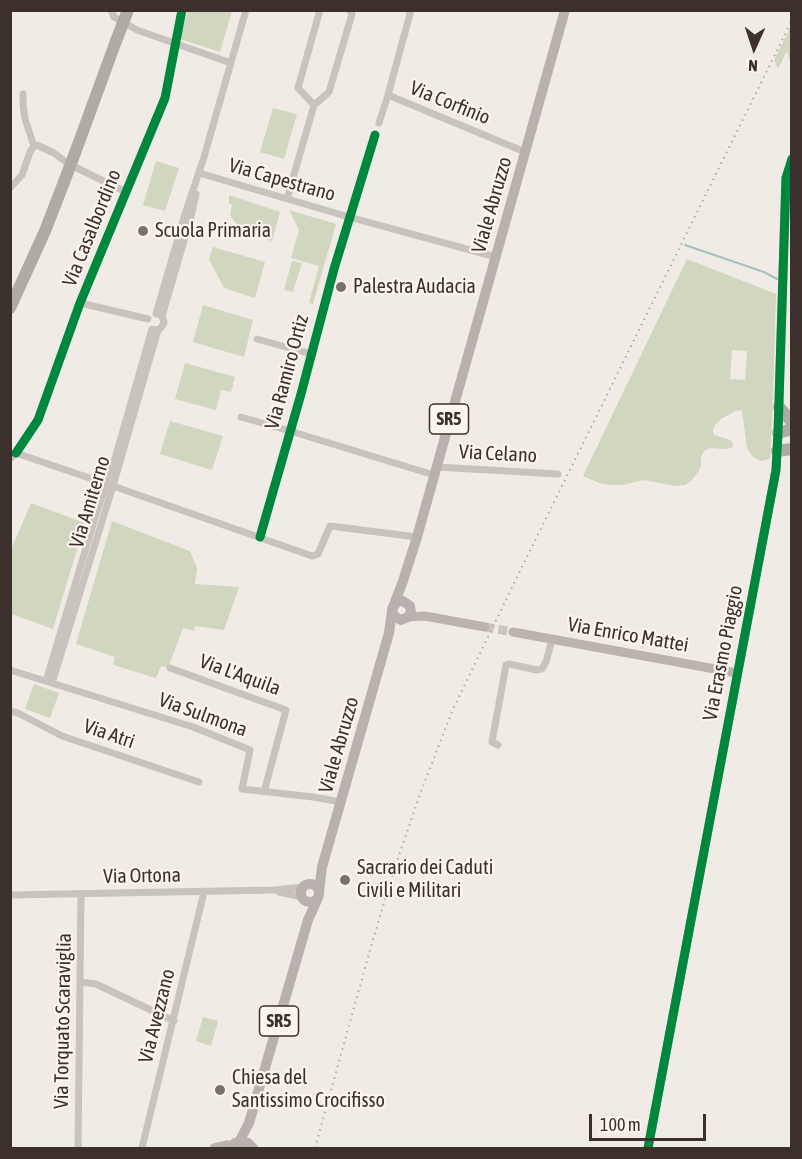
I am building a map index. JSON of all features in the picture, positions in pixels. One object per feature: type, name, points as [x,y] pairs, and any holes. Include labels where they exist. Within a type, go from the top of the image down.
[{"type":"highway","points":[[10,308],[34,257],[64,182],[70,158],[128,10]]},
{"type":"highway","points":[[779,407],[792,422]]},
{"type":"highway","points":[[778,433],[792,429]]},
{"type":"highway","points":[[777,451],[792,449]]},
{"type":"main road","name":"Viale Abruzzo","points":[[243,1146],[308,920],[310,893],[322,867],[341,802],[389,633],[392,609],[417,537],[565,10]]},
{"type":"main road","name":"Viale Abruzzo","points":[[389,633],[406,612],[403,581]]},
{"type":"main road","points":[[398,601],[406,612],[394,616],[392,609],[398,601]]},
{"type":"street","points":[[111,10],[114,17],[137,30],[231,63]]},
{"type":"street","name":"Via Casalbordino","points":[[110,485],[13,456],[38,420],[80,303],[165,98],[182,10]]},
{"type":"street","points":[[159,315],[184,214],[199,173],[246,10]]},
{"type":"street","points":[[314,105],[298,88],[320,10]]},
{"type":"street","points":[[287,199],[314,105],[329,92],[351,14],[350,10]]},
{"type":"street","points":[[388,95],[411,10]]},
{"type":"street","points":[[23,94],[25,119],[34,146]]},
{"type":"street","name":"Via Corfinio","points":[[379,123],[388,95],[525,152]]},
{"type":"street","name":"Via Ramiro Ortiz","points":[[260,537],[349,217],[375,135]]},
{"type":"street","points":[[34,146],[70,158]]},
{"type":"street","points":[[10,188],[22,175],[34,146]]},
{"type":"street","name":"Via Erasmo Piaggio","points":[[648,1149],[771,495],[778,433],[786,178],[792,159]]},
{"type":"street","points":[[77,168],[126,192]]},
{"type":"street","name":"Via Capestrano","points":[[199,173],[496,257]]},
{"type":"street","points":[[80,303],[148,319]]},
{"type":"street","points":[[148,319],[151,315],[159,315]]},
{"type":"street","points":[[148,319],[148,324],[154,329],[163,325],[164,321],[159,315]]},
{"type":"street","name":"Via Amiterno","points":[[49,682],[95,518],[110,485],[154,329]]},
{"type":"street","points":[[257,339],[311,354]]},
{"type":"street","name":"Via Celano","points":[[241,417],[435,471],[558,474]]},
{"type":"street","points":[[110,485],[312,556],[318,554],[330,526],[417,537]]},
{"type":"street","points":[[406,612],[485,627]]},
{"type":"street","name":"Via Enrico Mattei","points":[[513,632],[737,674]]},
{"type":"street","points":[[498,745],[492,742],[506,665],[542,669],[552,639]]},
{"type":"street","name":"Via L'Aquila","points":[[170,668],[286,710],[264,792]]},
{"type":"street","name":"Via Sulmona","points":[[10,670],[193,727],[249,750],[242,789],[313,796],[341,802]]},
{"type":"street","name":"Via Atri","points":[[10,711],[62,736],[199,782]]},
{"type":"street","name":"Via Ortona","points":[[10,895],[274,891],[310,893]]},
{"type":"street","name":"Via Avezzano","points":[[142,1149],[204,892]]},
{"type":"street","name":"Via Torquato Scaraviglia","points":[[78,1149],[81,894]]},
{"type":"street","points":[[80,982],[96,984],[174,1021]]},
{"type":"street","points":[[214,1149],[227,1145],[243,1146]]},
{"type":"green space","points":[[188,11],[232,11],[220,52],[180,39]]},
{"type":"green space","points":[[791,26],[791,65],[787,51],[778,69],[774,60]]},
{"type":"green space","points":[[273,108],[297,114],[284,159],[260,152]]},
{"type":"green space","points":[[156,161],[179,168],[165,211],[143,205]]},
{"type":"green space","points":[[229,195],[280,212],[272,241],[243,233],[230,215],[232,205],[229,203]]},
{"type":"green space","points":[[289,210],[336,224],[313,304],[309,303],[319,266],[291,258],[299,230]]},
{"type":"green space","points":[[213,247],[265,262],[255,298],[224,288],[209,259]]},
{"type":"green space","points":[[687,259],[776,294],[770,459],[761,461],[753,457],[747,448],[742,410],[735,411],[721,419],[713,431],[714,435],[730,440],[733,443],[732,448],[705,450],[696,475],[685,485],[676,486],[643,480],[610,485],[583,476]],"holes":[[[732,350],[747,351],[745,380],[730,379]]]},
{"type":"green space","points":[[292,261],[302,263],[293,292],[284,290]]},
{"type":"green space","points":[[203,305],[253,320],[244,357],[193,342]]},
{"type":"green space","points":[[185,363],[235,377],[231,392],[221,390],[216,410],[175,399]]},
{"type":"green space","points":[[170,421],[223,436],[212,470],[160,454]]},
{"type":"green space","points":[[31,503],[85,523],[53,629],[11,614],[11,550]]},
{"type":"green space","points":[[112,521],[190,551],[197,568],[195,584],[239,587],[224,630],[195,626],[194,631],[183,628],[168,668],[161,666],[156,678],[113,665],[115,657],[76,644]]},
{"type":"green space","points":[[34,684],[59,693],[50,718],[25,709]]},
{"type":"green space","points":[[203,1017],[218,1021],[211,1046],[196,1041]]},
{"type":"waterway","points":[[685,245],[764,272],[777,279]]},
{"type":"tunnel","points":[[485,627],[513,632]]},
{"type":"railway","points":[[315,1148],[392,876],[420,794],[453,709],[792,20]]},
{"type":"cycle path","points":[[16,453],[38,420],[80,303],[165,98],[182,10]]},
{"type":"cycle path","points":[[260,537],[334,269],[375,135]]},
{"type":"cycle path","points":[[648,1148],[776,470],[786,178],[792,159]]},
{"type":"place","name":"Scuola Primaria","points":[[143,231]]},
{"type":"place","name":"Palestra Audacia","points":[[341,287]]},
{"type":"place","name":"Sacrario dei Caduti Civili e Militari","points":[[345,880]]},
{"type":"place","name":"Chiesa del Santissimo Crocifisso","points":[[220,1090]]}]
